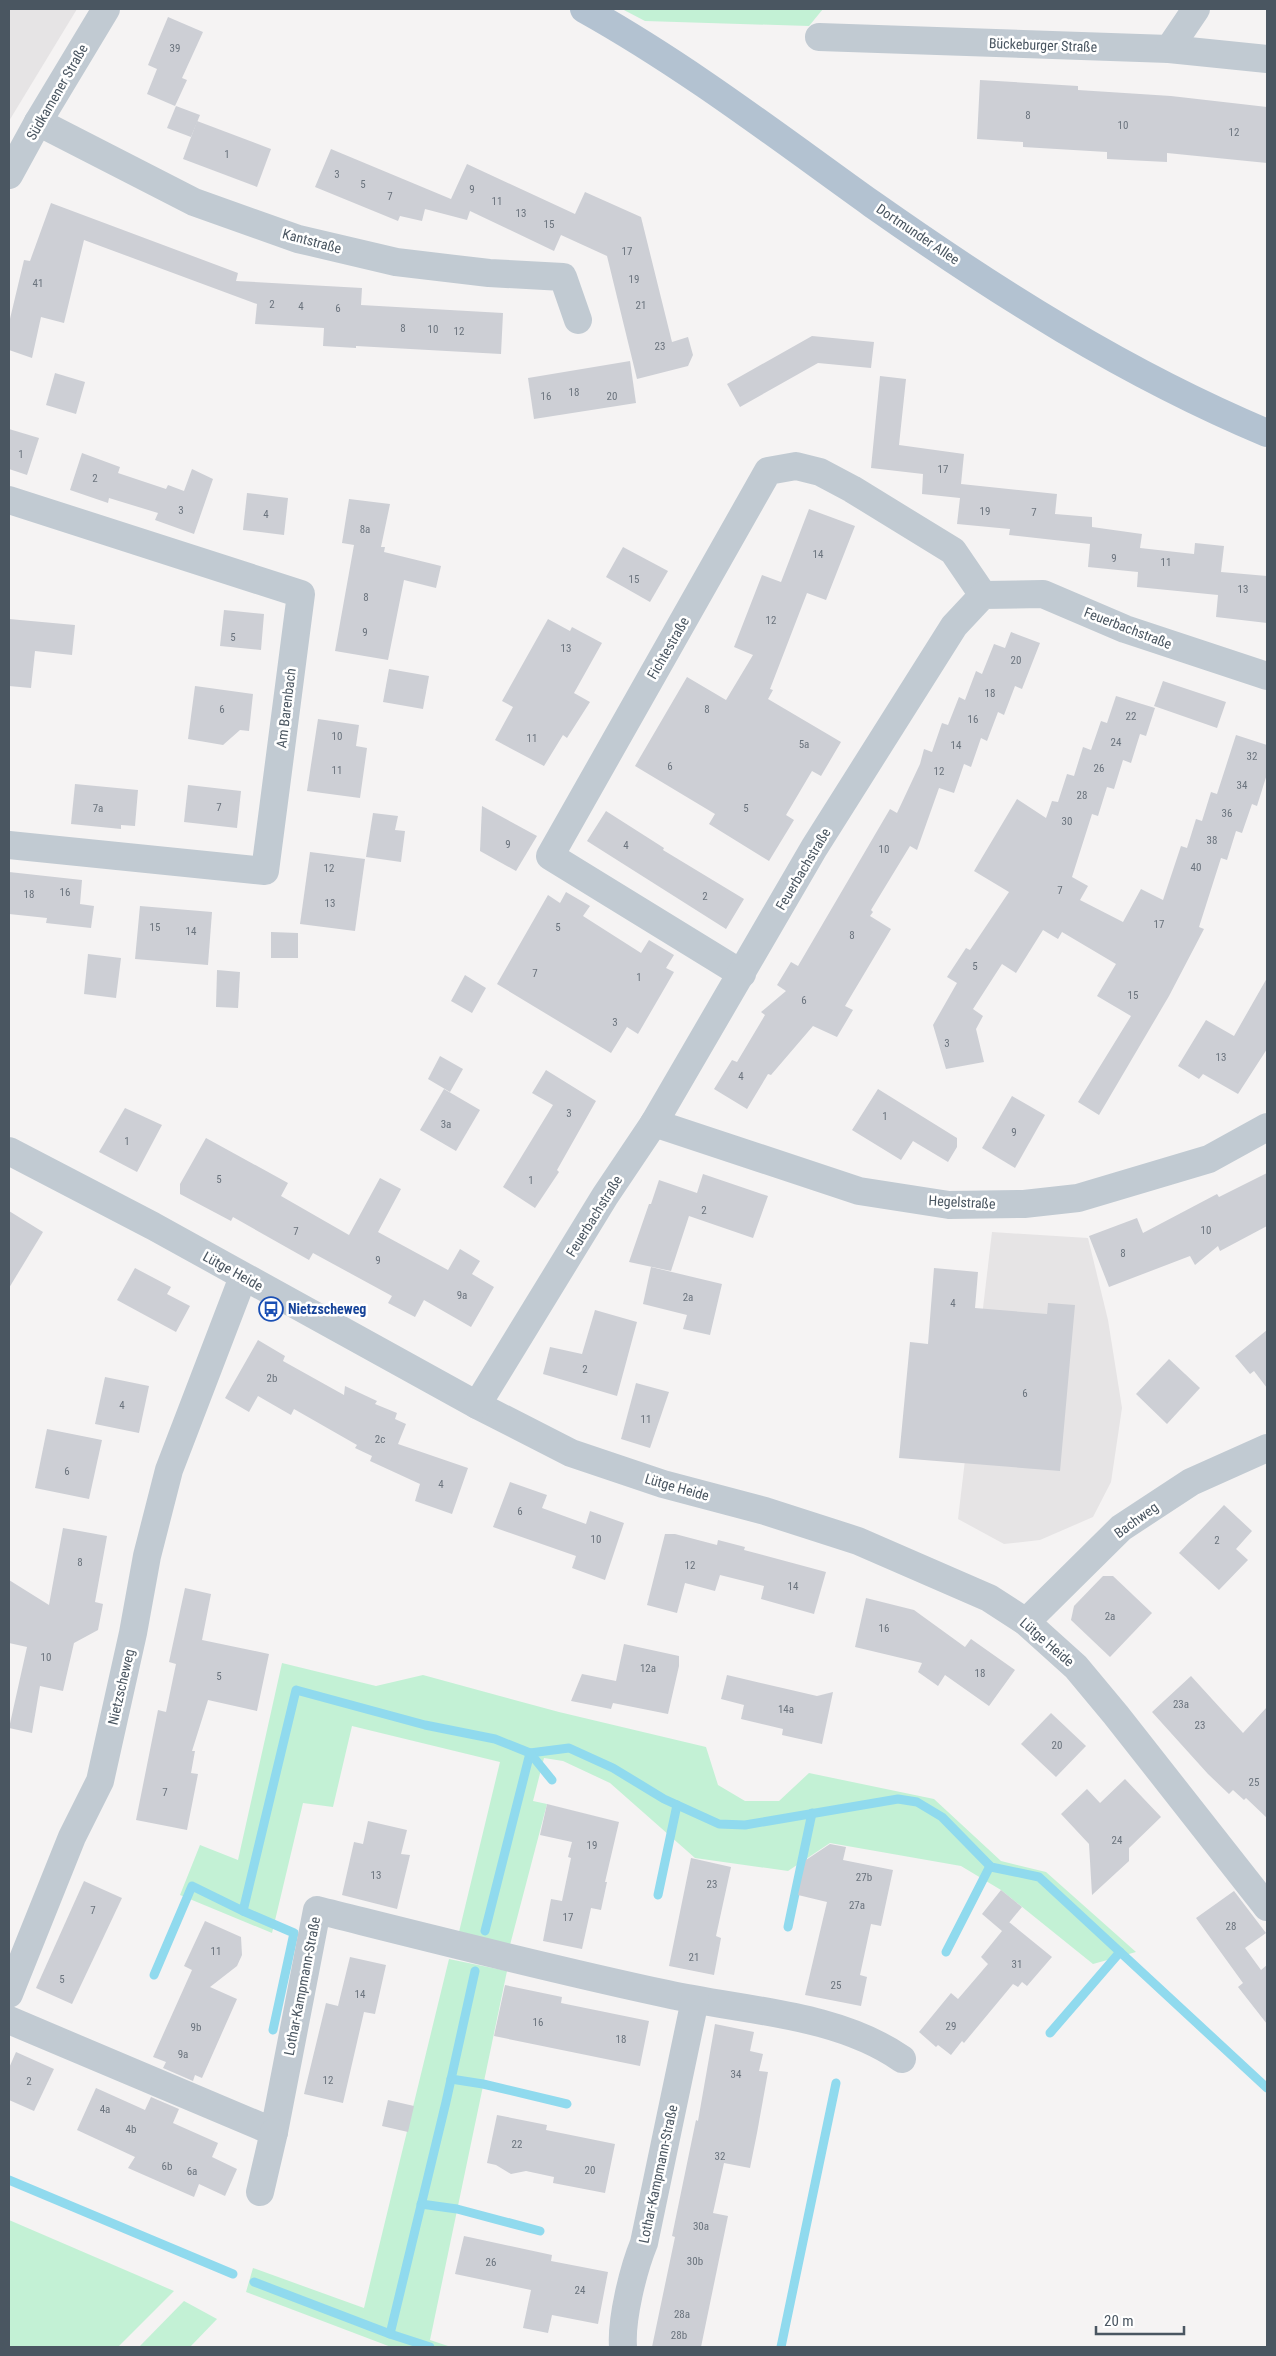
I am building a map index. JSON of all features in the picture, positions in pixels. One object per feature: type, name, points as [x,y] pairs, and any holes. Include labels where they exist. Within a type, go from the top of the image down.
[{"type":"main road","name":"Dortmunder Allee","points":[[584,9],[681,66],[886,213],[1048,320],[1162,385],[1267,433]]},
{"type":"street","name":"Südkamener Straße","points":[[9,175],[38,122],[106,9]]},
{"type":"street","points":[[1168,49],[1196,9]]},
{"type":"street","name":"Bückeburger Straße","points":[[819,37],[1168,49],[1267,59]]},
{"type":"street","name":"Kantstraße","points":[[38,122],[194,202],[298,239],[396,262],[563,278],[578,320]]},
{"type":"street","name":"Fichtestraße","points":[[742,974],[550,856],[768,471],[796,466],[820,472],[852,489],[953,551],[983,595]]},
{"type":"street","name":"Am Barenbach","points":[[9,500],[301,594],[265,871],[9,845]]},
{"type":"street","name":"Feuerbachstraße","points":[[477,1405],[605,1196],[654,1123],[814,848],[954,626],[983,595],[1043,594],[1125,629],[1267,676]]},
{"type":"street","name":"Hegelstraße","points":[[654,1123],[859,1191],[949,1205],[1024,1204],[1078,1198],[1209,1159],[1267,1127]]},
{"type":"street","name":"Lütge Heide","points":[[9,1151],[153,1226],[477,1405],[572,1453],[663,1484],[765,1511],[858,1541],[989,1598],[1026,1622],[1076,1667],[1111,1708],[1267,1906]]},
{"type":"street","name":"Nietzscheweg","points":[[9,1994],[72,1837],[100,1781],[133,1633],[147,1556],[169,1470],[243,1277]]},
{"type":"street","name":"Bachweg","points":[[1026,1622],[1121,1528],[1191,1482],[1267,1448]]},
{"type":"street","name":"Lothar-Kampmann-Straße","points":[[274,2132],[317,1910],[518,1961],[695,2000],[780,2015],[842,2030],[882,2045],[902,2059]]},
{"type":"street","name":"Lothar-Kampmann-Straße","points":[[623,2347],[622,2333],[638,2257],[644,2243],[695,2000]]},
{"type":"street","points":[[9,2020],[274,2132],[260,2192]]},
{"type":"shaded area","points":[[9,9],[77,9],[9,121]]},
{"type":"shaded area","points":[[992,1232],[1088,1238],[1108,1320],[1122,1408],[1111,1482],[1093,1517],[1040,1540],[1004,1544],[958,1519]]},
{"type":"green space","points":[[622,9],[823,9],[809,26],[645,21]]},
{"type":"green space","points":[[282,1663],[376,1686],[423,1675],[559,1712],[706,1747],[718,1785],[745,1801],[779,1801],[809,1773],[934,1799],[1001,1861],[1046,1872],[1136,1952],[1093,1964],[1001,1890],[961,1866],[830,1843],[788,1871],[695,1858],[610,1783],[563,1761],[544,1758],[533,1801],[547,1804],[510,1945],[459,1932],[500,1762],[352,1726],[333,1807],[303,1803],[272,1933],[180,1895],[200,1845],[238,1860]]},
{"type":"green space","points":[[449,1959],[507,1971],[430,2340],[451,2347],[391,2347],[246,2292],[253,2268],[364,2308]]},
{"type":"green space","points":[[9,2220],[174,2291],[118,2347],[9,2347]]},
{"type":"green space","points":[[184,2301],[217,2319],[190,2347],[139,2347]]},
{"type":"building","points":[[168,17],[203,32],[182,78],[187,80],[175,106],[147,94],[157,69],[148,65]]},
{"type":"building","points":[[980,80],[1078,86],[1078,90],[1171,96],[1267,107],[1267,163],[1167,153],[1167,162],[1107,159],[1107,152],[1023,147],[1023,142],[977,139]]},
{"type":"building","points":[[176,106],[200,115],[191,137],[167,128]]},
{"type":"building","points":[[197,121],[271,149],[257,187],[183,159]]},
{"type":"building","points":[[331,149],[451,199],[467,164],[575,214],[585,192],[641,217],[672,342],[688,337],[693,355],[688,366],[637,379],[607,256],[561,235],[554,251],[470,211],[467,220],[425,209],[422,221],[400,216],[398,221],[315,187]]},
{"type":"building","points":[[51,203],[238,273],[236,281],[362,288],[361,305],[503,313],[501,354],[323,346],[324,328],[255,324],[257,304],[84,240],[64,323],[41,317],[32,358],[9,350],[9,323],[24,260],[30,261]]},
{"type":"building","points":[[812,336],[874,342],[871,368],[818,363],[740,407],[727,384]]},
{"type":"building","points":[[630,361],[636,403],[534,419],[528,378]]},
{"type":"building","points":[[55,373],[85,382],[76,414],[46,405]]},
{"type":"building","points":[[880,376],[906,379],[899,445],[964,454],[961,484],[1057,494],[1055,514],[1092,517],[1092,527],[1142,534],[1140,548],[1194,554],[1195,543],[1224,546],[1221,572],[1267,576],[1267,623],[1216,617],[1218,595],[1137,587],[1138,572],[1088,567],[1090,544],[1009,535],[1010,529],[957,524],[960,498],[922,494],[923,474],[871,468]]},
{"type":"building","points":[[9,429],[39,438],[27,475],[9,469]]},
{"type":"building","points":[[82,453],[120,467],[118,473],[166,489],[168,485],[184,491],[192,469],[213,479],[194,534],[155,520],[158,513],[109,498],[108,503],[70,490]]},
{"type":"building","points":[[247,493],[288,498],[284,535],[243,530]]},
{"type":"building","points":[[349,499],[390,504],[381,547],[385,547],[384,552],[441,566],[436,588],[404,580],[388,660],[335,651],[354,545],[342,543]]},
{"type":"building","points":[[809,509],[855,526],[826,600],[807,593],[770,689],[773,690],[768,699],[841,742],[821,776],[812,771],[786,815],[794,820],[769,861],[709,824],[715,814],[635,766],[687,677],[726,700],[753,655],[734,647],[762,575],[781,582]]},
{"type":"building","points":[[623,547],[668,571],[650,602],[606,577]]},
{"type":"building","points":[[224,610],[264,614],[261,650],[220,646]]},
{"type":"building","points":[[9,619],[75,625],[72,655],[35,651],[31,688],[9,686]]},
{"type":"building","points":[[548,619],[570,631],[572,627],[602,643],[574,693],[590,702],[567,738],[563,735],[544,766],[495,740],[513,707],[502,701]]},
{"type":"building","points":[[1011,632],[1040,643],[1022,689],[1015,686],[1004,715],[998,712],[987,741],[981,738],[971,767],[964,764],[954,793],[939,788],[917,850],[910,846],[871,910],[873,912],[870,916],[891,929],[845,1006],[853,1010],[837,1037],[813,1026],[771,1075],[768,1074],[747,1109],[714,1089],[732,1060],[737,1062],[765,1015],[761,1012],[786,991],[777,985],[791,962],[798,966],[890,809],[897,813],[920,764],[924,749],[932,752],[942,723],[948,725],[959,697],[965,700],[976,671],[982,674],[994,644],[1005,648]]},
{"type":"building","points":[[389,669],[429,676],[423,709],[383,702]]},
{"type":"building","points":[[1163,681],[1226,702],[1217,728],[1154,706]]},
{"type":"building","points":[[195,686],[253,694],[249,731],[240,730],[223,745],[188,739]]},
{"type":"building","points":[[1116,696],[1155,708],[1146,736],[1140,734],[1131,763],[1123,760],[1114,789],[1107,787],[1098,816],[1092,814],[1072,877],[1088,886],[1080,900],[1123,922],[1141,889],[1163,900],[1181,846],[1187,848],[1196,819],[1202,821],[1211,792],[1217,794],[1236,735],[1267,745],[1267,774],[1257,806],[1252,804],[1242,833],[1236,831],[1227,860],[1221,858],[1199,927],[1204,929],[1169,996],[1099,1115],[1078,1102],[1131,1016],[1097,996],[1116,964],[1062,932],[1058,939],[1043,930],[1016,973],[1002,964],[973,1009],[983,1016],[976,1029],[984,1062],[946,1069],[933,1025],[957,983],[947,977],[966,948],[970,950],[1009,892],[974,871],[1017,799],[1046,818],[1052,801],[1058,802],[1067,774],[1074,776],[1083,747],[1091,750],[1101,721],[1107,723]]},
{"type":"building","points":[[318,719],[359,725],[356,746],[367,748],[360,798],[307,791]]},
{"type":"building","points":[[75,784],[138,790],[135,826],[121,825],[121,829],[71,824]]},
{"type":"building","points":[[188,785],[241,791],[237,828],[184,822]]},
{"type":"building","points":[[482,806],[537,836],[516,871],[480,851]]},
{"type":"building","points":[[606,811],[664,848],[663,850],[744,899],[726,929],[587,841]]},
{"type":"building","points":[[373,813],[398,816],[395,830],[405,831],[401,862],[366,857]]},
{"type":"building","points":[[310,852],[365,859],[355,931],[300,924]]},
{"type":"building","points":[[9,872],[82,880],[80,904],[94,906],[91,928],[46,923],[47,918],[9,914]]},
{"type":"building","points":[[566,892],[590,906],[583,916],[641,953],[649,940],[674,955],[666,968],[674,972],[638,1034],[627,1027],[611,1053],[497,984],[548,895],[560,903]]},
{"type":"building","points":[[140,906],[212,912],[208,965],[135,959]]},
{"type":"building","points":[[271,932],[298,933],[298,958],[271,958]]},
{"type":"building","points":[[88,954],[121,958],[116,998],[84,994]]},
{"type":"building","points":[[217,970],[240,972],[238,1008],[216,1007]]},
{"type":"building","points":[[465,975],[486,988],[472,1013],[451,1001]]},
{"type":"building","points":[[1267,978],[1267,1049],[1238,1094],[1203,1074],[1199,1079],[1178,1066],[1206,1020],[1234,1036]]},
{"type":"building","points":[[440,1056],[463,1069],[450,1092],[428,1079]]},
{"type":"building","points":[[546,1070],[596,1101],[557,1170],[559,1172],[535,1208],[503,1187],[553,1105],[532,1093]]},
{"type":"building","points":[[444,1089],[480,1110],[456,1151],[420,1130]]},
{"type":"building","points":[[878,1089],[957,1138],[957,1147],[948,1162],[913,1141],[901,1160],[852,1130]]},
{"type":"building","points":[[1012,1096],[1045,1115],[1015,1168],[982,1148]]},
{"type":"building","points":[[125,1108],[162,1125],[137,1172],[99,1152]]},
{"type":"building","points":[[206,1138],[288,1183],[281,1196],[349,1235],[380,1178],[401,1189],[378,1232],[448,1270],[460,1249],[480,1261],[472,1274],[494,1287],[471,1327],[424,1300],[415,1317],[388,1303],[392,1296],[313,1253],[309,1260],[233,1217],[231,1221],[180,1194],[180,1184]]},
{"type":"building","points":[[1267,1173],[1267,1226],[1220,1251],[1218,1246],[1195,1265],[1190,1256],[1109,1287],[1089,1236],[1137,1218],[1143,1233],[1217,1194],[1219,1197]]},
{"type":"building","points":[[703,1174],[768,1196],[753,1238],[689,1216],[671,1271],[629,1262],[659,1180],[697,1193]]},
{"type":"building","points":[[9,1211],[43,1232],[9,1288]]},
{"type":"building","points":[[651,1267],[722,1284],[710,1335],[683,1329],[687,1315],[643,1304]]},
{"type":"building","points":[[135,1268],[171,1287],[167,1294],[190,1306],[176,1332],[117,1300]]},
{"type":"building","points":[[934,1268],[978,1272],[975,1308],[1047,1314],[1048,1303],[1075,1305],[1060,1471],[899,1458],[910,1342],[928,1344]]},
{"type":"building","points":[[595,1310],[637,1322],[617,1396],[543,1374],[550,1347],[582,1354]]},
{"type":"building","points":[[1267,1330],[1267,1388],[1254,1371],[1250,1374],[1235,1356]]},
{"type":"building","points":[[258,1340],[285,1356],[283,1361],[344,1395],[345,1386],[377,1401],[375,1404],[397,1413],[395,1419],[406,1424],[398,1444],[468,1468],[452,1514],[415,1501],[420,1484],[370,1461],[372,1456],[355,1448],[357,1445],[294,1409],[291,1415],[258,1396],[249,1412],[225,1398]]},
{"type":"building","points":[[1169,1359],[1200,1388],[1167,1424],[1136,1394]]},
{"type":"building","points":[[105,1377],[149,1386],[139,1433],[95,1424]]},
{"type":"building","points":[[636,1383],[669,1392],[650,1448],[621,1439]]},
{"type":"building","points":[[47,1429],[102,1440],[89,1499],[35,1488]]},
{"type":"building","points":[[510,1482],[547,1495],[542,1508],[586,1524],[590,1511],[624,1523],[605,1580],[572,1568],[576,1556],[493,1527]]},
{"type":"building","points":[[1224,1505],[1252,1531],[1236,1549],[1248,1560],[1219,1590],[1179,1553]]},
{"type":"building","points":[[63,1528],[107,1536],[95,1602],[103,1604],[98,1630],[74,1643],[63,1691],[40,1686],[32,1733],[9,1728],[27,1647],[9,1643],[9,1580],[49,1605]]},
{"type":"building","points":[[665,1534],[675,1534],[717,1545],[718,1540],[745,1547],[744,1550],[826,1572],[814,1614],[761,1599],[764,1586],[720,1575],[715,1591],[685,1583],[677,1613],[647,1605]]},
{"type":"building","points":[[1103,1576],[1113,1576],[1152,1613],[1110,1657],[1071,1620],[1074,1606]]},
{"type":"building","points":[[185,1588],[211,1594],[202,1640],[269,1654],[257,1711],[208,1700],[192,1751],[195,1751],[191,1773],[198,1774],[187,1830],[136,1820],[158,1710],[166,1712],[176,1664],[169,1662]]},
{"type":"building","points":[[866,1598],[914,1610],[965,1647],[971,1639],[1015,1670],[989,1706],[945,1675],[938,1686],[918,1672],[922,1663],[855,1647]]},
{"type":"building","points":[[624,1644],[679,1656],[679,1666],[668,1714],[613,1703],[611,1709],[571,1701],[582,1674],[616,1681]]},
{"type":"building","points":[[727,1675],[817,1696],[833,1692],[822,1744],[782,1735],[783,1729],[741,1719],[744,1705],[721,1699]]},
{"type":"building","points":[[1191,1676],[1243,1733],[1267,1707],[1267,1818],[1246,1798],[1244,1800],[1233,1790],[1229,1794],[1208,1774],[1152,1712]]},
{"type":"building","points":[[1051,1713],[1086,1746],[1056,1777],[1021,1744]]},
{"type":"building","points":[[1125,1779],[1161,1817],[1129,1848],[1129,1861],[1092,1895],[1089,1844],[1061,1814],[1087,1789],[1100,1803]]},
{"type":"building","points":[[547,1804],[619,1822],[605,1882],[607,1882],[601,1910],[591,1908],[582,1949],[543,1941],[551,1899],[562,1901],[571,1858],[568,1857],[572,1842],[540,1835]]},
{"type":"building","points":[[368,1821],[407,1830],[401,1854],[410,1855],[397,1909],[342,1895],[354,1842],[363,1844]]},
{"type":"building","points":[[830,1844],[846,1847],[843,1860],[893,1870],[881,1926],[871,1924],[860,1975],[867,1977],[861,2006],[805,1995],[827,1902],[798,1895],[806,1860]]},
{"type":"building","points":[[691,1858],[731,1867],[716,1936],[721,1938],[714,1975],[669,1966]]},
{"type":"building","points":[[84,1881],[122,1898],[72,2004],[36,1988]]},
{"type":"building","points":[[1001,1890],[1022,1907],[1009,1922],[1052,1957],[1027,1986],[1022,1982],[1018,1987],[1013,1984],[964,2043],[962,2041],[951,2055],[938,2045],[936,2047],[919,2032],[951,1993],[958,1999],[988,1964],[981,1957],[1002,1931],[982,1914]]},
{"type":"building","points":[[1234,1891],[1266,1933],[1245,1948],[1261,1970],[1267,1965],[1267,2024],[1238,1987],[1243,1983],[1196,1918]]},
{"type":"building","points":[[205,1921],[241,1937],[242,1955],[237,1966],[210,1987],[237,1999],[202,2078],[195,2075],[193,2081],[163,2068],[166,2062],[153,2057],[192,1970],[184,1966]]},
{"type":"building","points":[[350,1957],[386,1965],[375,2014],[364,2012],[343,2103],[304,2094],[326,2003],[338,2006]]},
{"type":"building","points":[[505,1985],[562,1997],[561,2003],[649,2021],[640,2066],[494,2036]]},
{"type":"building","points":[[715,2024],[754,2032],[750,2051],[763,2054],[759,2071],[768,2072],[757,2133],[750,2168],[724,2163],[713,2213],[728,2216],[701,2347],[652,2347],[675,2237],[672,2236],[696,2120],[698,2121]]},
{"type":"building","points":[[16,2052],[54,2069],[34,2111],[9,2100],[9,2068]]},
{"type":"building","points":[[96,2088],[145,2110],[151,2097],[179,2109],[173,2123],[218,2143],[212,2157],[237,2169],[225,2196],[199,2184],[194,2197],[128,2168],[135,2157],[77,2130]]},
{"type":"building","points":[[388,2100],[414,2106],[408,2132],[382,2126]]},
{"type":"building","points":[[497,2115],[547,2125],[546,2130],[615,2144],[605,2193],[553,2183],[554,2177],[526,2171],[511,2174],[496,2165],[487,2163]]},
{"type":"building","points":[[464,2236],[552,2255],[551,2261],[608,2272],[598,2324],[552,2315],[548,2333],[523,2328],[531,2290],[455,2274]]},
{"type":"waterway","points":[[273,2030],[294,1933],[243,1911],[296,1690],[425,1725],[495,1739],[530,1753],[552,1780]]},
{"type":"waterway","points":[[485,1931],[530,1753],[569,1748],[613,1768],[664,1799],[719,1824],[745,1825],[898,1799],[917,1802],[942,1817],[991,1867],[1039,1877],[1267,2088]]},
{"type":"waterway","points":[[658,1895],[677,1805]]},
{"type":"waterway","points":[[788,1927],[812,1813]]},
{"type":"waterway","points":[[946,1952],[990,1866]]},
{"type":"waterway","points":[[154,1975],[192,1886],[243,1911]]},
{"type":"waterway","points":[[1050,2033],[1120,1952]]},
{"type":"waterway","points":[[254,2282],[390,2334],[446,2102],[475,1971]]},
{"type":"waterway","points":[[451,2079],[483,2084],[567,2104]]},
{"type":"waterway","points":[[781,2347],[836,2083]]},
{"type":"waterway","points":[[9,2180],[233,2274]]},
{"type":"waterway","points":[[421,2204],[457,2209],[540,2231]]},
{"type":"waterway","points":[[390,2334],[430,2347]]},
{"type":"place","name":"Nietzscheweg","points":[[271,1309]]}]
